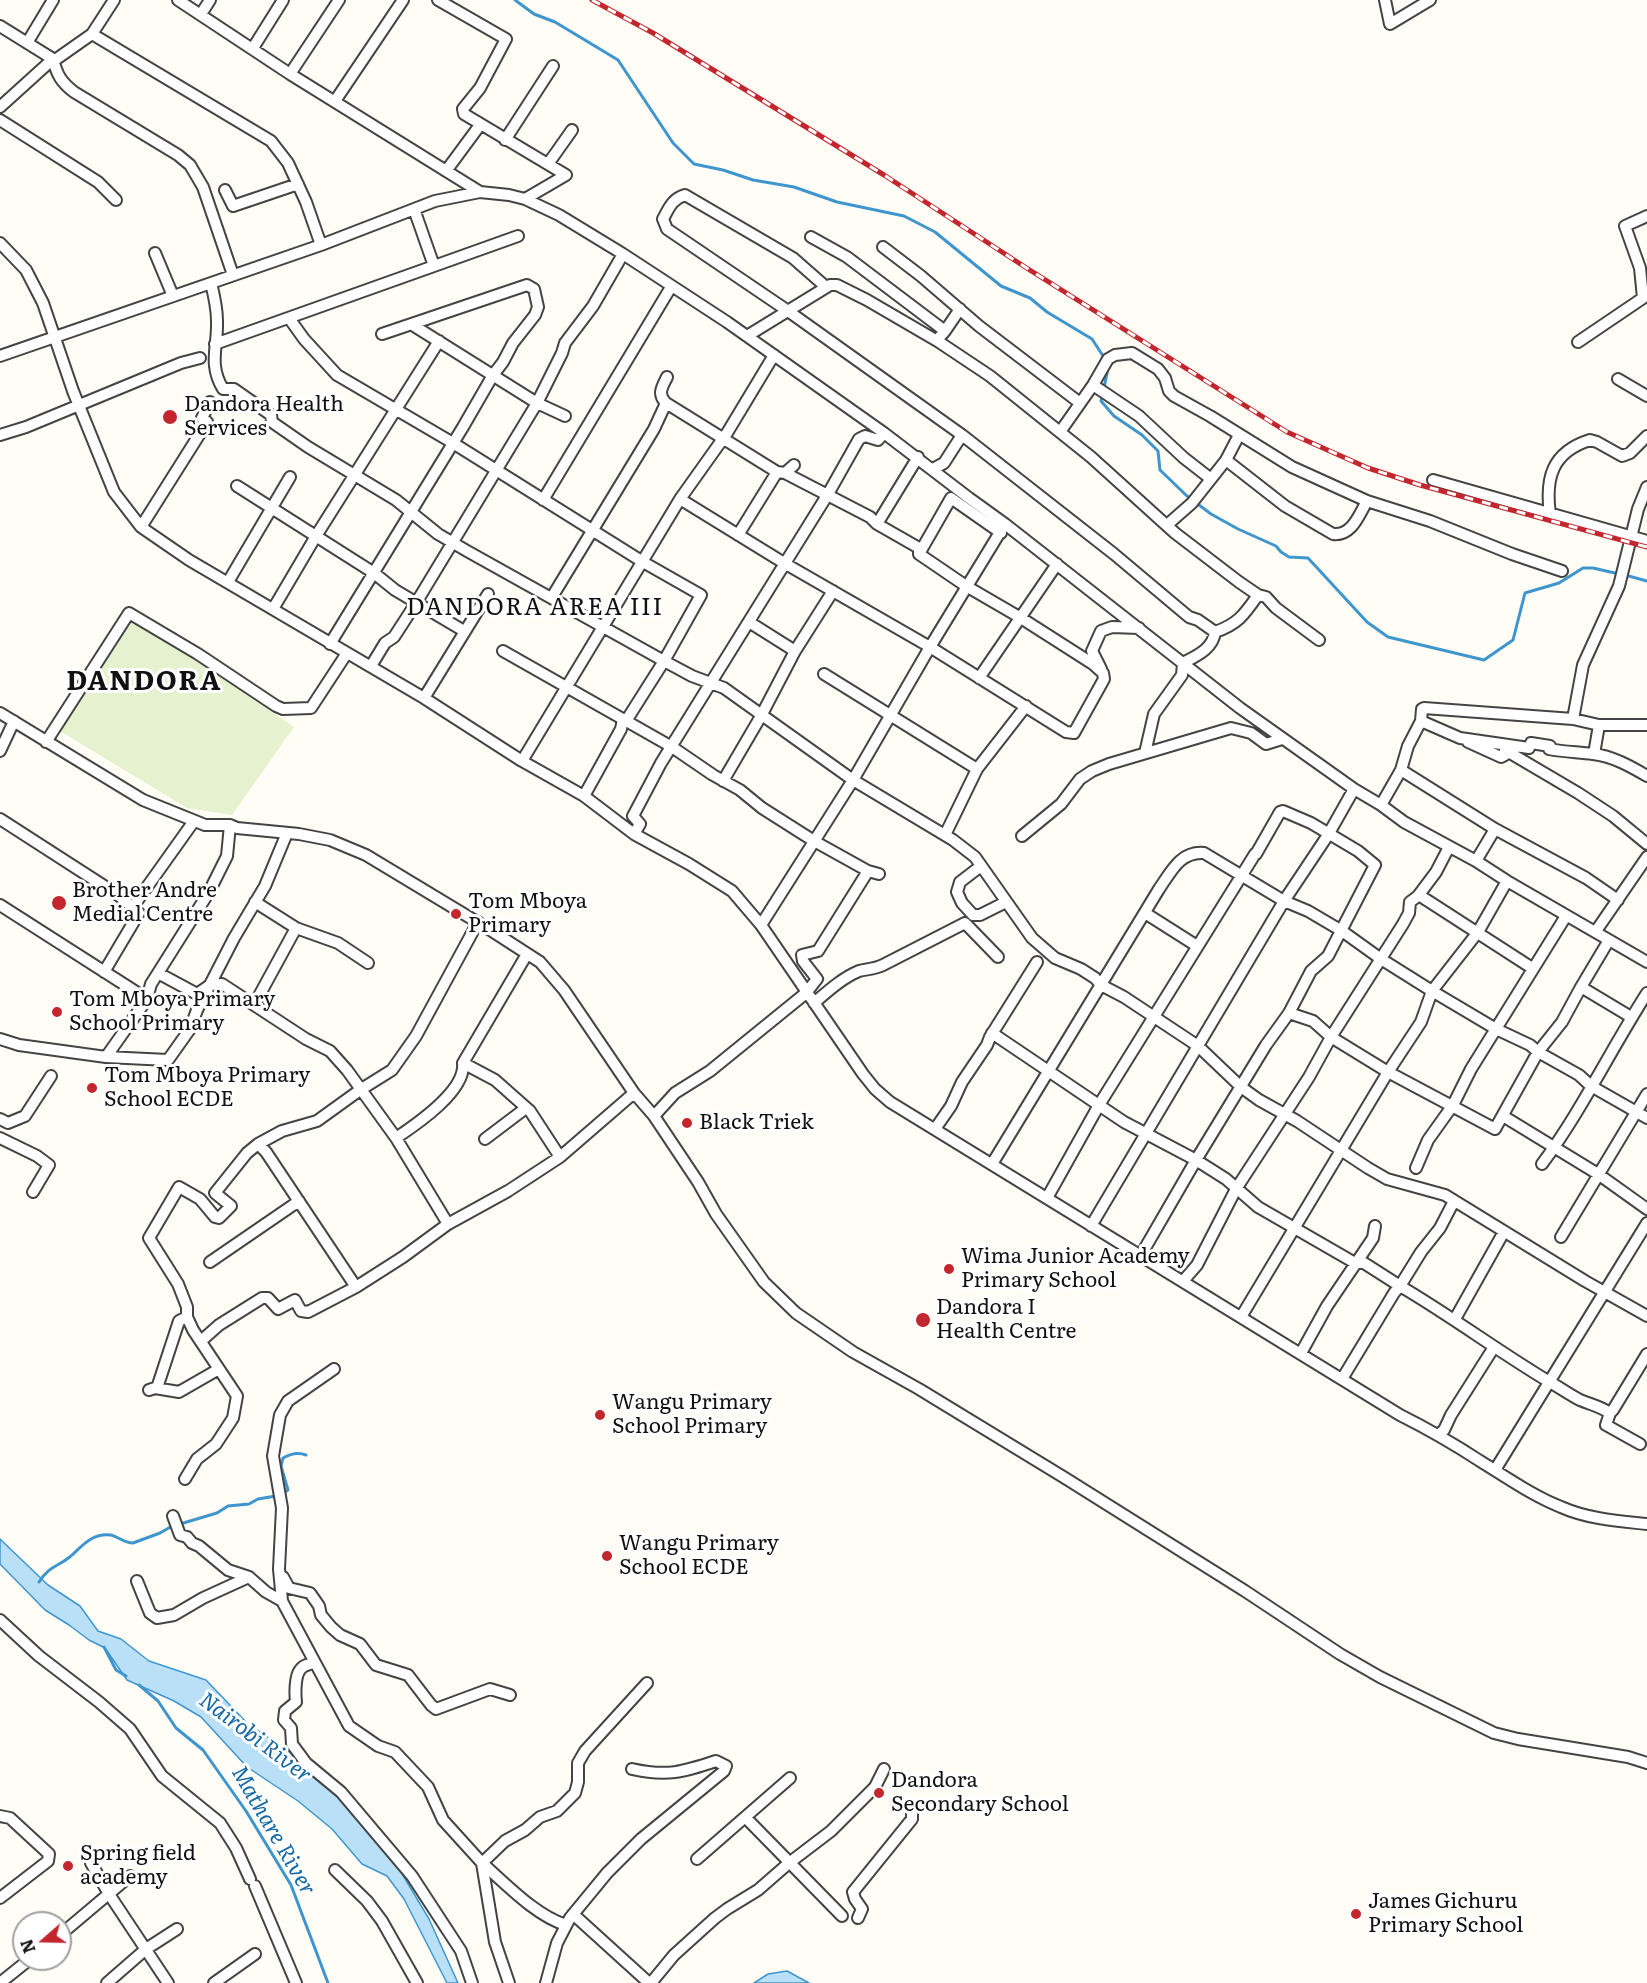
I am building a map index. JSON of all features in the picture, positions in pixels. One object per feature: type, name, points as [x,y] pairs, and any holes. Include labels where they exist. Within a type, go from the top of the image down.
[{"type":"street","points":[[27,43],[53,0]]},
{"type":"street","points":[[0,107],[53,59],[55,60],[92,34],[114,0]]},
{"type":"street","points":[[178,0],[290,74],[480,192]]},
{"type":"street","points":[[201,14],[210,0]]},
{"type":"street","points":[[253,48],[282,0]]},
{"type":"street","points":[[290,74],[339,0]]},
{"type":"street","points":[[335,101],[403,0]]},
{"type":"street","points":[[438,0],[506,39],[480,88],[463,109],[464,114],[566,175],[525,199]]},
{"type":"street","points":[[1385,0],[1390,24],[1430,0]]},
{"type":"street","points":[[0,26],[53,59],[57,75],[63,84],[74,93],[178,155],[190,165],[203,187],[233,275]]},
{"type":"street","points":[[92,34],[271,141],[288,163],[309,210],[321,245]]},
{"type":"street","points":[[505,140],[553,66]]},
{"type":"street","points":[[0,120],[98,182],[116,200]]},
{"type":"street","points":[[446,171],[480,125]]},
{"type":"street","points":[[548,164],[572,130]]},
{"type":"street","points":[[225,190],[233,206],[298,184]]},
{"type":"street","points":[[0,356],[321,245],[414,209],[459,195],[480,192],[509,195],[525,199],[559,215],[623,254],[747,336],[918,457],[1003,528]]},
{"type":"street","points":[[826,287],[793,258],[685,195],[676,199],[663,219],[667,229],[788,311],[962,435],[1114,554],[1189,617],[1198,620],[1215,632]]},
{"type":"street","points":[[414,209],[434,266]]},
{"type":"street","points":[[1578,342],[1643,298],[1640,268],[1625,226],[1647,216]]},
{"type":"street","points":[[216,344],[518,236]]},
{"type":"street","points":[[811,237],[847,257],[945,331]]},
{"type":"street","points":[[0,243],[26,270],[43,303],[79,404],[114,492],[141,527],[189,560],[371,666],[522,761],[584,796],[634,834],[732,891],[761,925],[806,993],[875,1089],[890,1102],[1091,1226],[1184,1280],[1400,1415],[1561,1507],[1601,1519],[1647,1524]]},
{"type":"street","points":[[883,247],[979,326],[1080,403]]},
{"type":"street","points":[[155,253],[172,296]]},
{"type":"street","points":[[371,666],[385,643],[394,637],[416,603],[537,402],[565,343],[593,306],[623,254]]},
{"type":"street","points":[[211,283],[217,320],[216,344],[213,353],[216,378],[223,389],[234,389],[271,415],[272,422],[308,447],[355,474],[452,542],[664,661],[692,676],[724,688],[853,780],[964,848],[981,866],[1042,949],[1055,958],[1081,969],[1101,985],[1124,997],[1198,1046],[1241,1087],[1259,1100],[1285,1113],[1388,1179],[1407,1186],[1428,1189],[1450,1198],[1585,1281],[1647,1316]]},
{"type":"street","points":[[330,644],[493,375],[535,315],[538,307],[534,289],[526,285],[382,334]]},
{"type":"street","points":[[747,336],[826,287],[837,285],[937,340],[990,376],[1091,457],[1167,525],[1258,595],[1266,597],[1276,608],[1319,640]]},
{"type":"street","points":[[543,500],[671,287]]},
{"type":"street","points":[[937,340],[960,309]]},
{"type":"street","points":[[289,318],[304,339],[337,375],[453,443],[643,562],[701,595],[664,661],[625,720],[584,796]]},
{"type":"street","points":[[411,324],[537,402],[564,416]]},
{"type":"street","points":[[273,609],[316,536],[439,341]]},
{"type":"street","points":[[1060,432],[1108,359],[1122,353],[1132,353],[1158,369],[1174,396],[1292,467],[1367,501],[1430,521],[1512,554],[1562,571]]},
{"type":"street","points":[[522,761],[680,499],[727,433],[774,355]]},
{"type":"street","points":[[0,435],[26,428],[79,404],[181,363],[200,358]]},
{"type":"street","points":[[667,377],[660,394],[666,403],[722,438],[870,517],[877,524],[919,548],[919,554]]},
{"type":"street","points":[[1618,379],[1647,396]]},
{"type":"street","points":[[1093,385],[1139,416],[1184,458],[1211,479]]},
{"type":"street","points":[[141,527],[206,424],[207,422],[202,418],[210,402]]},
{"type":"street","points":[[552,597],[654,429],[666,403]]},
{"type":"street","points":[[634,834],[640,824],[633,816],[661,763],[828,494],[859,439],[865,436],[878,440],[884,433]]},
{"type":"street","points":[[933,469],[944,463],[962,435]]},
{"type":"street","points":[[1167,525],[1191,504],[1226,460],[1239,435]]},
{"type":"street","points":[[1550,514],[1548,483],[1559,459],[1565,453],[1590,440],[1622,456],[1630,453],[1647,436]]},
{"type":"street","points":[[877,524],[918,457]]},
{"type":"street","points":[[1226,460],[1285,506],[1333,534],[1341,534],[1350,530],[1367,501]]},
{"type":"street","points":[[738,534],[785,470]]},
{"type":"street","points":[[228,582],[290,477]]},
{"type":"street","points":[[1433,480],[1647,541]]},
{"type":"street","points":[[237,486],[374,573],[395,590],[464,631]]},
{"type":"street","points":[[1574,719],[1582,665],[1620,577],[1638,509],[1647,487]]},
{"type":"street","points":[[919,554],[951,498],[1003,528],[1057,564],[1282,739],[1354,789],[1404,822],[1476,861],[1647,962]]},
{"type":"street","points":[[680,499],[1072,734],[1104,678],[1092,651],[1101,631],[1112,627],[1139,628]]},
{"type":"street","points":[[761,925],[853,780],[966,586],[1003,528]]},
{"type":"street","points":[[919,554],[966,586],[1085,659],[1103,673]]},
{"type":"street","points":[[979,678],[1057,564]]},
{"type":"street","points":[[723,781],[795,651],[833,591]]},
{"type":"street","points":[[424,698],[488,594]]},
{"type":"street","points":[[1215,632],[1241,619],[1258,595]]},
{"type":"street","points":[[46,742],[129,613],[284,709],[311,708],[347,652]]},
{"type":"street","points":[[749,622],[795,651]]},
{"type":"street","points":[[1183,663],[1203,652],[1214,639],[1215,632]]},
{"type":"street","points":[[503,651],[672,747],[814,841],[874,873],[818,951],[802,955],[803,961],[817,979],[806,993],[710,1071],[675,1093],[654,1116]]},
{"type":"street","points":[[1145,753],[1154,714],[1182,675],[1183,663]]},
{"type":"street","points":[[824,674],[977,769]]},
{"type":"street","points":[[945,835],[977,769],[1026,706]]},
{"type":"street","points":[[1381,805],[1401,770],[1408,746],[1421,721],[1422,709],[1574,719],[1599,725],[1647,725]]},
{"type":"street","points":[[0,713],[143,800],[205,825],[230,825],[237,828],[330,840],[366,855],[478,922],[540,962],[564,990],[634,1093],[654,1116],[722,1224],[764,1282],[796,1313],[853,1352],[919,1389],[1065,1478],[1245,1591],[1340,1654],[1389,1682],[1494,1733],[1628,1757],[1647,1763]]},
{"type":"street","points":[[0,751],[14,721]]},
{"type":"street","points":[[1421,721],[1460,738],[1506,748],[1529,748],[1531,743],[1550,746],[1549,749],[1564,752],[1594,754],[1617,760],[1647,776]]},
{"type":"street","points":[[1594,754],[1599,725]]},
{"type":"street","points":[[1022,836],[1061,804],[1080,779],[1109,764],[1231,728],[1251,733],[1266,744],[1282,739]]},
{"type":"street","points":[[1506,748],[1613,816],[1647,844]]},
{"type":"street","points":[[1401,770],[1495,829],[1558,861],[1618,900]]},
{"type":"street","points":[[1091,1226],[1284,901],[1328,835],[1354,789]]},
{"type":"street","points":[[1047,1198],[1197,946],[1282,811],[1311,823],[1358,851],[1375,865],[1342,931],[1328,956],[1311,971],[1289,1013],[1196,1160],[1141,1255]]},
{"type":"street","points":[[0,819],[118,894],[139,913],[104,972]]},
{"type":"street","points":[[132,908],[194,821]]},
{"type":"street","points":[[106,1056],[147,999],[151,984],[209,892],[227,856],[230,825]]},
{"type":"street","points":[[1476,861],[1495,829]]},
{"type":"street","points":[[0,1039],[19,1045],[106,1056],[168,1060],[190,1029],[210,985],[265,886],[287,833]]},
{"type":"street","points":[[1184,1280],[1197,1265],[1236,1188],[1258,1158],[1309,1077],[1331,1037],[1409,913],[1410,902],[1418,896],[1436,872],[1449,847]]},
{"type":"street","points":[[992,1164],[1144,913],[1179,861],[1191,854],[1203,853],[1242,874],[1284,901],[1308,911],[1342,931],[1432,991],[1496,1029],[1530,1045],[1591,1086],[1642,1115]]},
{"type":"street","points":[[1596,931],[1647,857]]},
{"type":"street","points":[[981,866],[960,882],[957,892],[962,903],[973,915],[980,915],[1006,902]]},
{"type":"street","points":[[1241,1317],[1388,1072],[1421,1022],[1432,991],[1478,932],[1507,881]]},
{"type":"street","points":[[1418,896],[1532,968]]},
{"type":"street","points":[[255,902],[296,928],[338,943],[368,963]]},
{"type":"street","points":[[0,905],[147,999]]},
{"type":"street","points":[[1144,913],[1197,946]]},
{"type":"street","points":[[1416,1168],[1428,1140],[1453,1105],[1471,1069],[1566,916]]},
{"type":"street","points":[[184,1479],[197,1459],[216,1444],[233,1418],[237,1396],[193,1330],[178,1284],[149,1238],[179,1187],[200,1199],[215,1217],[219,1218],[231,1206],[215,1194],[247,1153],[282,1131],[316,1121],[393,1070],[416,1036],[478,922]]},
{"type":"street","points":[[814,1003],[844,979],[860,971],[873,969],[965,923],[998,957]]},
{"type":"street","points":[[254,1005],[296,928]]},
{"type":"street","points":[[1289,1013],[1313,1021],[1331,1037],[1388,1072],[1495,1129],[1538,1052],[1562,1022],[1609,940]]},
{"type":"street","points":[[396,1138],[444,1103],[464,1071],[463,1063],[527,954]]},
{"type":"street","points":[[935,1129],[951,1107],[962,1082],[1037,963]]},
{"type":"street","points":[[158,973],[197,994],[210,985],[222,984],[306,1039],[330,1051],[347,1070],[396,1138],[448,1224]]},
{"type":"street","points":[[1581,987],[1631,1017]]},
{"type":"street","points":[[1542,1164],[1604,1069],[1620,1035],[1647,993]]},
{"type":"street","points":[[992,1033],[1124,1122],[1196,1160],[1226,1179],[1258,1207],[1355,1263],[1364,1263],[1455,1319],[1549,1382],[1580,1400],[1593,1403],[1610,1413]]},
{"type":"street","points":[[463,1063],[495,1080],[530,1111],[560,1158]]},
{"type":"street","points":[[0,1119],[8,1123],[25,1116],[51,1076]]},
{"type":"street","points":[[201,1341],[219,1325],[262,1298],[268,1298],[278,1309],[295,1300],[301,1311],[308,1312],[357,1287],[404,1257],[448,1224],[508,1191],[560,1158],[634,1093]]},
{"type":"street","points":[[1561,1237],[1598,1174],[1642,1115],[1647,1094]]},
{"type":"street","points":[[485,1138],[526,1108]]},
{"type":"street","points":[[1503,1116],[1598,1174],[1647,1209]]},
{"type":"street","points":[[0,1138],[37,1156],[49,1165],[33,1192]]},
{"type":"street","points":[[258,1144],[357,1287]]},
{"type":"street","points":[[210,1262],[299,1201]]},
{"type":"street","points":[[1342,1379],[1394,1293],[1440,1228],[1454,1203]]},
{"type":"street","points":[[1495,1470],[1647,1223]]},
{"type":"street","points":[[1300,1353],[1327,1306],[1373,1238],[1376,1226]]},
{"type":"street","points":[[1455,1319],[1502,1237]]},
{"type":"street","points":[[187,1317],[179,1321],[153,1389],[179,1392],[219,1369]]},
{"type":"street","points":[[1438,1435],[1444,1430],[1451,1414],[1494,1347]]},
{"type":"street","points":[[1640,1444],[1606,1425],[1610,1413],[1647,1353]]},
{"type":"street","points":[[334,1369],[288,1401],[280,1415],[273,1456],[282,1508],[279,1569],[282,1601],[349,1725],[378,1746],[395,1752],[428,1787],[443,1820],[482,1863],[526,1900],[555,1921],[566,1925]]},
{"type":"street","points":[[175,1522],[180,1535],[187,1537],[228,1570],[249,1577],[266,1592],[282,1601]]},
{"type":"street","points":[[279,1569],[289,1588],[311,1594],[319,1606],[321,1615],[340,1635],[360,1644],[376,1665],[408,1675],[436,1709],[490,1689],[510,1695]]},
{"type":"street","points":[[136,1581],[150,1613],[157,1618],[174,1615],[203,1598],[249,1577]]},
{"type":"street","points":[[0,1620],[39,1656],[130,1729],[162,1776],[220,1823],[236,1848],[296,1983]]},
{"type":"street","points":[[314,1662],[298,1671],[296,1701],[285,1711],[284,1720],[291,1728],[292,1744],[306,1762],[341,1792],[412,1876],[461,1951],[472,1983]]},
{"type":"street","points":[[482,1863],[505,1840],[525,1830],[540,1817],[557,1811],[575,1793],[578,1782],[578,1763],[585,1751],[648,1683]]},
{"type":"street","points":[[546,1983],[557,1943],[566,1925],[607,1873],[641,1839],[724,1771],[726,1766],[716,1761],[681,1772],[654,1774],[632,1769]]},
{"type":"street","points":[[573,1914],[650,1983],[691,1939],[727,1909],[758,1890],[831,1831],[875,1786],[884,1769]]},
{"type":"street","points":[[697,1859],[790,1778]]},
{"type":"street","points":[[858,1918],[862,1909],[853,1892],[912,1819],[912,1813]]},
{"type":"street","points":[[0,1898],[48,1861],[49,1854],[10,1818],[1,1815]]},
{"type":"street","points":[[746,1818],[842,1916]]},
{"type":"street","points":[[91,1863],[168,1983]]},
{"type":"street","points":[[482,1863],[495,1942],[509,1983]]},
{"type":"street","points":[[335,1870],[367,1901],[382,1921],[417,1983]]},
{"type":"street","points":[[72,1925],[130,1876]]},
{"type":"street","points":[[107,1983],[147,1949],[177,1929]]},
{"type":"street","points":[[214,1983],[255,1954]]},
{"type":"street","points":[[0,1983],[15,1971]]},
{"type":"green space","points":[[131,617],[294,727],[232,815],[187,808],[60,731]]},
{"type":"water","name":"Nairobi River","points":[[0,1539],[48,1585],[80,1606],[98,1631],[121,1639],[149,1661],[206,1680],[247,1723],[297,1757],[352,1811],[401,1872],[429,1919],[458,1983],[447,1983],[404,1899],[387,1876],[362,1864],[332,1829],[298,1801],[247,1767],[201,1717],[174,1701],[127,1680],[105,1648],[89,1640],[45,1610],[0,1564]]},
{"type":"water","points":[[787,1971],[809,1983],[754,1983],[768,1974]]},
{"type":"waterway","points":[[515,0],[534,14],[555,22],[618,60],[673,143],[694,164],[753,180],[794,187],[837,202],[904,216],[935,232],[1001,286],[1030,298],[1047,312],[1092,339],[1105,359]]},
{"type":"waterway","points":[[1104,388],[1108,368]]},
{"type":"waterway","points":[[1103,394],[1101,401],[1114,416],[1142,435],[1158,451],[1160,470],[1187,496],[1211,514],[1276,546],[1289,557],[1308,558],[1367,622],[1388,637],[1484,660],[1513,640],[1525,593],[1559,583],[1583,568],[1619,574]]},
{"type":"waterway","points":[[1625,575],[1647,581]]},
{"type":"waterway","points":[[282,1494],[288,1490],[281,1466],[283,1458],[294,1454],[306,1455]]},
{"type":"waterway","points":[[180,1524],[217,1513],[228,1506],[249,1504],[258,1499],[276,1496]]},
{"type":"waterway","points":[[39,1582],[51,1569],[93,1538],[111,1535],[133,1543],[174,1525]]},
{"type":"waterway","name":"Mathare River","points":[[104,1647],[116,1670],[126,1676]]},
{"type":"waterway","name":"Mathare River","points":[[139,1685],[158,1701],[176,1728],[203,1750],[246,1811],[291,1885],[328,1983]]},
{"type":"railway","points":[[592,0],[653,33],[884,175],[1287,432],[1368,468],[1420,485],[1647,547]]},
{"type":"place","name":"Dandora Health Services","points":[[170,417]]},
{"type":"place","name":"Brother Andre Medial Centre","points":[[59,903]]},
{"type":"place","name":"Tom Mboya Primary","points":[[456,914]]},
{"type":"place","name":"Tom Mboya Primary School Primary","points":[[57,1012]]},
{"type":"place","name":"Tom Mboya Primary School ECDE","points":[[92,1088]]},
{"type":"place","name":"Black Triek","points":[[687,1123]]},
{"type":"place","name":"Wima Junior Academy Primary School","points":[[949,1269]]},
{"type":"place","name":"Dandora I Health Centre","points":[[923,1320]]},
{"type":"place","name":"Wangu Primary School Primary","points":[[600,1415]]},
{"type":"place","name":"Wangu Primary School ECDE","points":[[607,1556]]},
{"type":"place","name":"Dandora Secondary School","points":[[879,1793]]},
{"type":"place","name":"Spring field academy","points":[[68,1866]]},
{"type":"place","name":"James Gichuru Primary School","points":[[1356,1914]]},
{"type":"district","name":"DANDORA AREA III","points":[[535,608]]},
{"type":"district","name":"DANDORA","points":[[144,682]]}]
